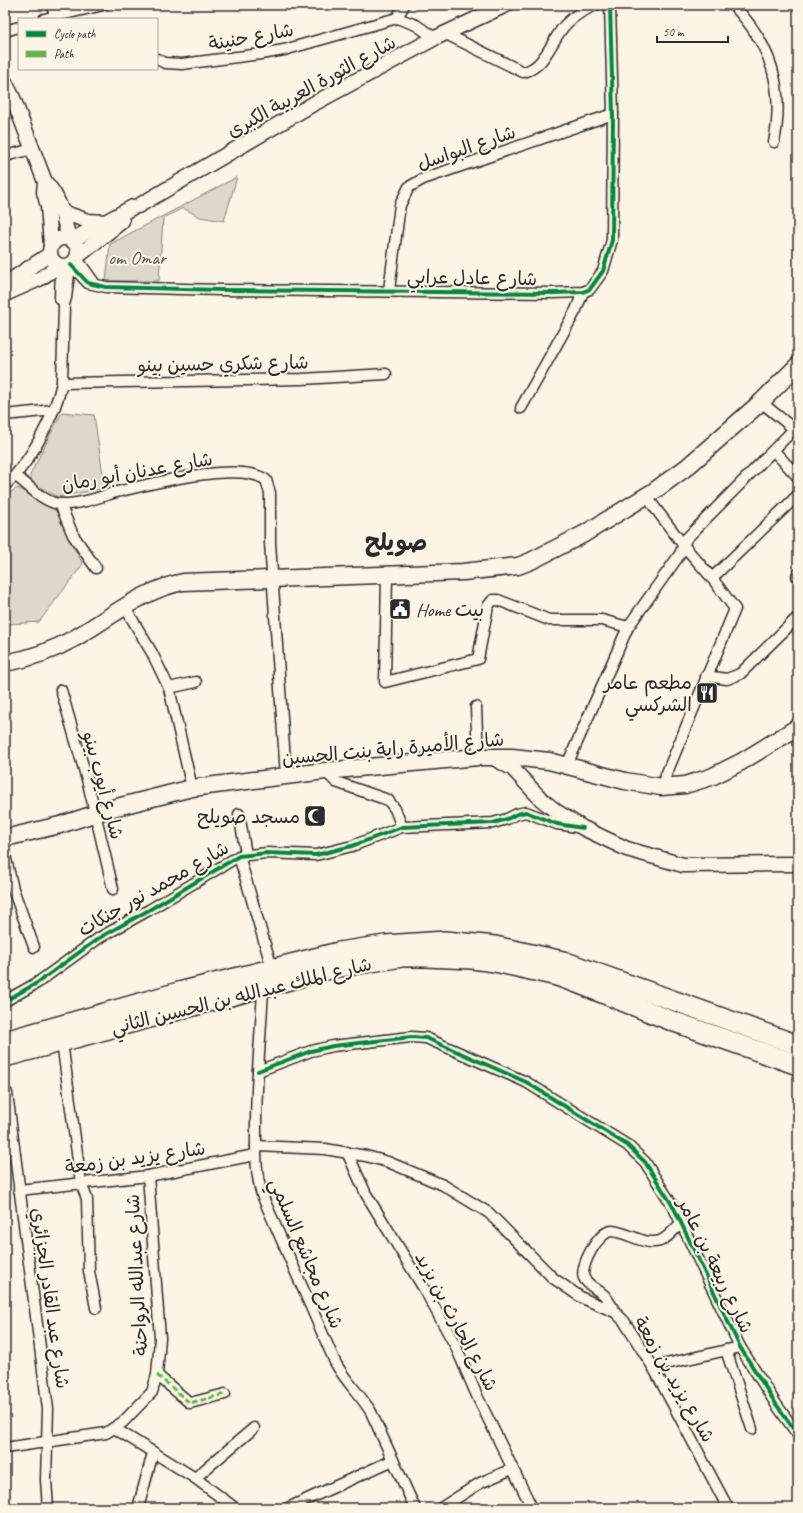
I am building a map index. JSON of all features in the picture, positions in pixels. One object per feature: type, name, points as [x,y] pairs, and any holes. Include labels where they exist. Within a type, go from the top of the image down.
[{"type":"highway","name":"شارع الملك عبدالله بن الحسين الثاني","points":[[5,1041],[179,992],[339,952],[385,945],[434,941],[481,944],[540,955],[570,963],[798,1046]]},
{"type":"highway","name":"شارع الملك عبدالله بن الحسين الثاني","points":[[5,1057],[334,968],[402,957],[448,957],[487,961],[532,970],[577,982],[672,1021],[798,1065]]},
{"type":"main road","points":[[5,663],[55,648],[74,639],[125,607],[154,591],[179,583],[476,572],[518,566],[545,555],[584,534],[646,496],[704,453],[761,402],[798,365]]},
{"type":"main road","name":"شارع الأميرة راية بنت الحسين","points":[[5,838],[60,825],[120,806],[192,788],[325,771],[485,757],[532,759],[567,765],[625,781],[661,787],[685,785],[711,777],[741,762],[798,727]]},
{"type":"street","points":[[51,5],[58,15],[68,18]]},
{"type":"street","points":[[48,18],[103,5]]},
{"type":"street","points":[[404,5],[397,18],[523,72],[539,64],[566,23],[579,13],[596,5]]},
{"type":"street","name":"شارع الثورة العربية الكبرى","points":[[5,294],[39,279],[69,263],[138,206],[306,108],[441,36],[506,5]]},
{"type":"street","points":[[522,408],[576,310],[583,292],[590,289],[599,277],[606,262],[612,240],[613,114],[612,16],[610,5]]},
{"type":"street","points":[[733,5],[756,32],[770,60],[776,94],[778,119],[774,142]]},
{"type":"street","name":"شارع حنينة","points":[[158,59],[166,63],[182,64],[262,54],[284,50],[397,18]]},
{"type":"street","points":[[5,31],[18,27]]},
{"type":"street","points":[[5,82],[45,182],[51,189],[62,212],[70,239],[77,245],[69,263],[60,300],[64,304],[62,383],[53,410],[26,464],[16,476],[5,485]]},
{"type":"street","name":"شارع البواسل","points":[[389,290],[400,205],[409,187],[423,180],[613,114]]},
{"type":"street","points":[[5,156],[33,149]]},
{"type":"street","points":[[45,182],[44,192],[48,206],[53,261],[69,263]]},
{"type":"street","name":"شارع الثورة العربية الكبرى","points":[[70,239],[108,222],[133,207],[138,206]]},
{"type":"street","points":[[62,212],[88,222],[108,222]]},
{"type":"street","points":[[5,284],[51,250],[59,239],[70,239]]},
{"type":"street","name":"شارع عادل عرابي","points":[[69,263],[92,279],[93,283],[106,287],[220,290],[583,292]]},
{"type":"street","name":"شارع شكري حسين بينو","points":[[62,383],[302,379],[386,374]]},
{"type":"street","points":[[567,765],[628,627],[684,546],[688,536],[774,451],[796,427],[761,402]]},
{"type":"street","points":[[5,415],[53,410]]},
{"type":"street","points":[[774,451],[798,477]]},
{"type":"street","name":"شارع عدنان أبو رمان","points":[[16,476],[36,492],[60,504],[85,501],[193,476],[239,473],[262,476],[268,484],[270,493],[270,543],[273,579]]},
{"type":"street","points":[[712,578],[798,495]]},
{"type":"street","points":[[646,496],[735,609],[661,787]]},
{"type":"street","points":[[60,504],[73,535],[96,568]]},
{"type":"street","points":[[387,576],[385,682],[478,659],[488,606],[493,600],[498,600],[549,620],[602,620],[628,627]]},
{"type":"street","points":[[273,579],[286,776]]},
{"type":"street","points":[[125,607],[152,653],[169,688],[192,788]]},
{"type":"street","points":[[706,676],[727,679],[740,674],[798,617]]},
{"type":"street","points":[[169,688],[196,682]]},
{"type":"street","name":"شارع أيوب بينو","points":[[60,690],[86,777],[113,889]]},
{"type":"street","points":[[476,707],[485,757],[512,768],[549,806],[583,828],[627,849],[673,863],[710,866],[761,863],[798,864]]},
{"type":"street","points":[[529,784],[528,771],[532,759]]},
{"type":"street","points":[[325,771],[336,782],[388,800],[394,807],[402,827]]},
{"type":"street","name":"شارع محمد نور جنكات","points":[[5,1001],[37,983],[99,938],[243,855],[267,853],[301,855],[322,854],[358,844],[402,827],[493,822],[507,819],[522,812],[530,813],[557,824],[583,828]]},
{"type":"street","points":[[239,814],[243,855],[272,968]]},
{"type":"street","points":[[5,855],[13,889],[34,947]]},
{"type":"street","name":"شارع مجاشع السلمي","points":[[263,988],[258,1071],[256,1151],[259,1185],[266,1206],[335,1362],[345,1380],[362,1398],[371,1412],[415,1508]]},
{"type":"street","name":"شارع ربيعة بن عامر","points":[[258,1071],[311,1051],[333,1046],[411,1037],[433,1040],[526,1082],[627,1145],[651,1168],[681,1224],[740,1347],[776,1404],[798,1435]]},
{"type":"street","points":[[62,1042],[81,1183],[86,1199],[88,1271],[96,1308]]},
{"type":"street","name":"شارع عبد القادر الجزائري","points":[[7,1093],[20,1190],[25,1244],[48,1409],[46,1480],[48,1508]]},
{"type":"street","name":"شارع يزيد بن زمعة","points":[[20,1190],[148,1176],[256,1151],[325,1149],[347,1152],[388,1162],[415,1172],[467,1198],[489,1213],[553,1278],[582,1298],[615,1312],[624,1322],[653,1367],[728,1508]]},
{"type":"street","name":"شارع الحارث بن يزيد","points":[[347,1152],[366,1194],[426,1292],[456,1347],[512,1469],[532,1508]]},
{"type":"street","name":"شارع عبدالله الرواحنة","points":[[5,1448],[94,1436],[114,1428],[123,1422],[152,1392],[157,1375],[160,1338],[148,1176]]},
{"type":"street","points":[[615,1312],[605,1297],[584,1278],[583,1270],[586,1259],[600,1237],[611,1231],[642,1240],[653,1242],[661,1241],[681,1224]]},
{"type":"street","points":[[653,1367],[740,1347]]},
{"type":"street","points":[[726,1350],[752,1429]]},
{"type":"street","points":[[157,1375],[190,1403],[225,1394]]},
{"type":"street","points":[[114,1428],[195,1478],[235,1508]]},
{"type":"street","points":[[195,1478],[254,1428]]},
{"type":"street","points":[[138,1508],[154,1453]]},
{"type":"street","points":[[295,1507],[393,1460]]},
{"type":"street","points":[[441,1508],[480,1483],[512,1469]]},
{"type":"green space","name":"om Omar","points":[[237,177],[224,221],[200,217],[183,208],[163,218],[159,281],[106,281],[110,244]]},
{"type":"green space","points":[[62,412],[94,415],[105,488],[58,497],[32,483],[30,475]]},
{"type":"green space","points":[[18,488],[60,513],[70,541],[83,564],[39,622],[5,624],[5,495]]},
{"type":"marked path","points":[[157,1375],[190,1403],[225,1394]]},
{"type":"marked path","points":[[297,1504],[299,1508]]},
{"type":"cycle path","points":[[71,265],[88,283],[106,287],[221,290],[554,293],[583,292],[590,289],[603,271],[612,240],[613,114],[610,5]]},
{"type":"cycle path","points":[[5,1001],[37,983],[99,938],[239,856],[267,853],[316,855],[352,846],[402,827],[493,823],[526,812],[557,824],[583,828]]},
{"type":"cycle path","points":[[258,1071],[311,1051],[333,1046],[411,1037],[426,1038],[526,1082],[627,1145],[645,1162],[674,1208],[740,1347],[776,1404],[798,1435]]},
{"type":"place","name":"Home بيت","points":[[400,609]]},
{"type":"place","name":"مطعم عامر الشركسي","points":[[707,693]]},
{"type":"place","name":"مسجد صويلح","points":[[315,816]]},
{"type":"district","name":"صويلح","points":[[396,542]]}]
